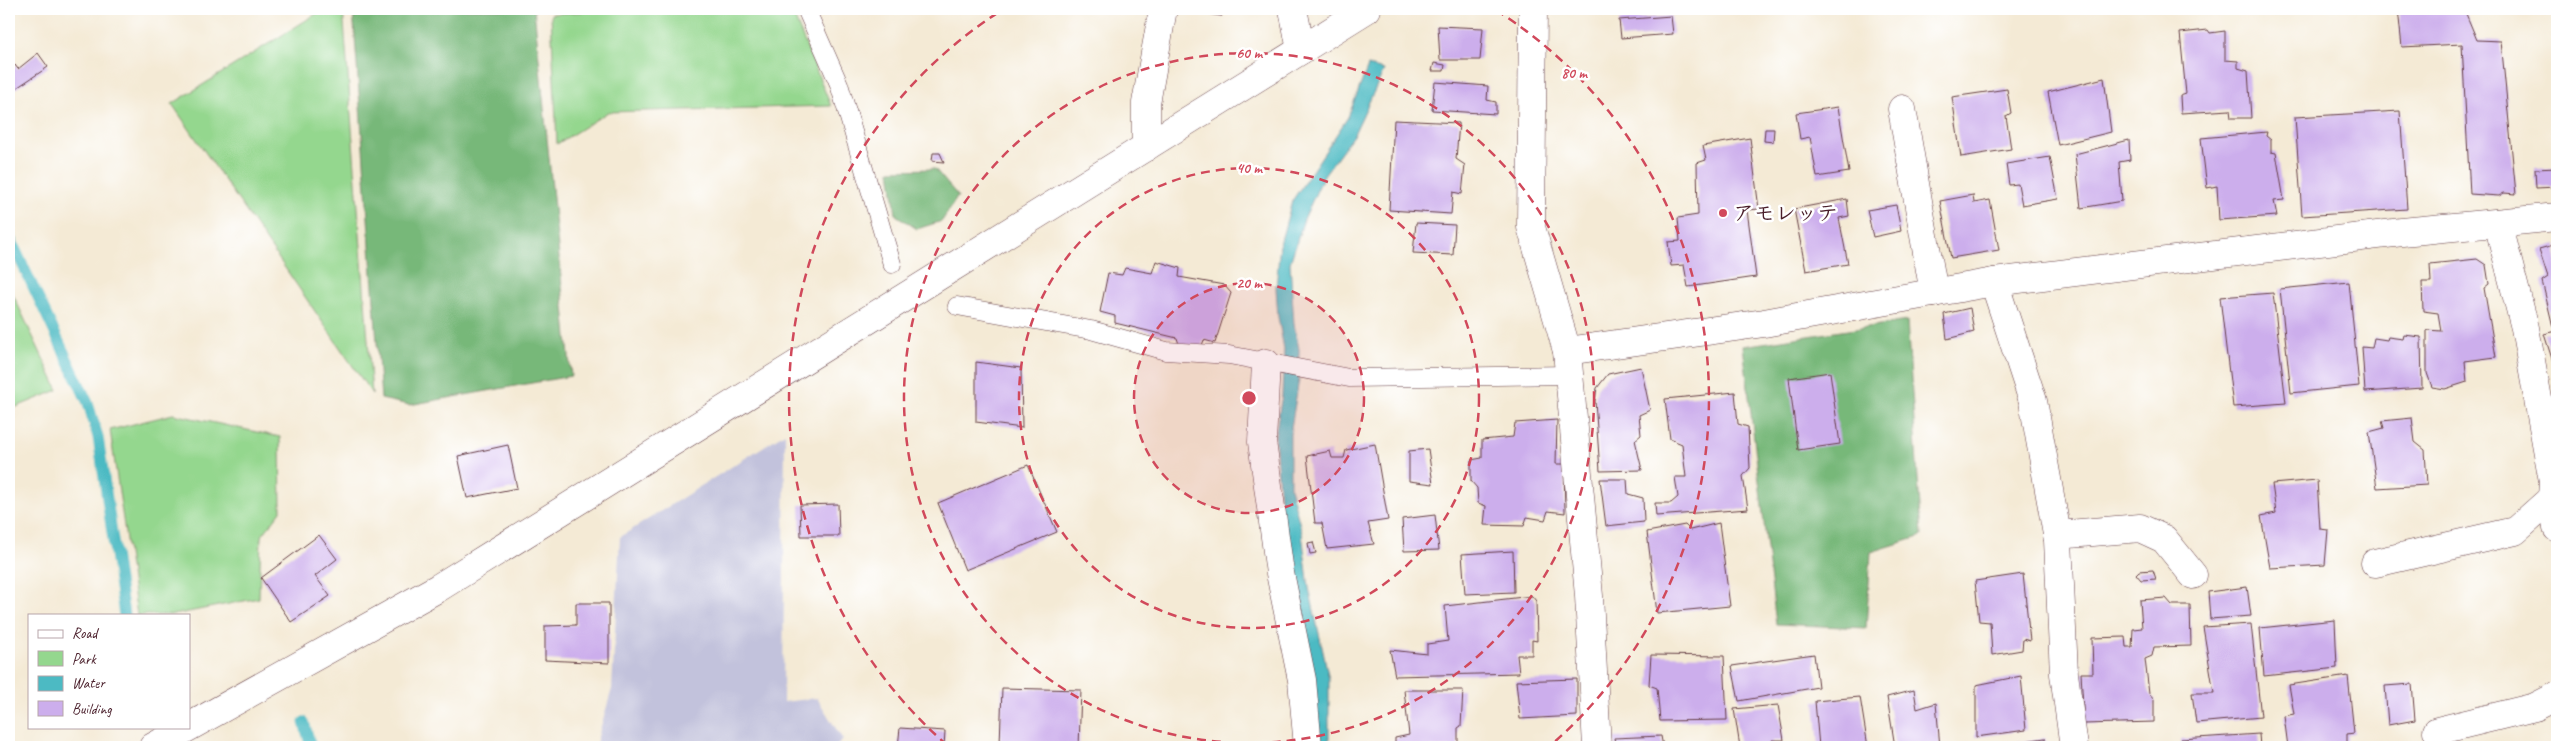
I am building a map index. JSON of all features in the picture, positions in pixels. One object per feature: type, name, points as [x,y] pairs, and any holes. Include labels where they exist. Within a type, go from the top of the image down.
[{"type":"street","points":[[1146,147],[1146,104],[1163,9]]},
{"type":"street","points":[[1293,9],[1301,50]]},
{"type":"street","points":[[190,726],[438,588],[1366,9]]},
{"type":"street","points":[[1533,9],[1531,226],[1568,363],[1588,596],[1597,747]]},
{"type":"street","points":[[1902,109],[1934,293]]},
{"type":"street","points":[[1568,363],[1764,323],[1994,282],[2383,234],[2557,217]]},
{"type":"street","points":[[2498,223],[2525,328],[2554,486],[2557,528]]},
{"type":"street","points":[[1994,282],[2033,401],[2057,535],[2064,674],[2074,747]]},
{"type":"street","points":[[1266,363],[1262,442],[1280,573],[1302,680],[1308,747]]},
{"type":"street","points":[[2375,563],[2515,532],[2554,486]]},
{"type":"street","points":[[2057,535],[2140,528],[2164,539],[2193,575]]},
{"type":"street","points":[[2437,730],[2535,707],[2557,696]]},
{"type":"street","points":[[153,747],[187,728]]},
{"type":"lane","points":[[806,9],[838,84],[892,264]]},
{"type":"lane","points":[[957,306],[1091,330],[1166,351],[1229,355],[1349,378],[1568,363]]},
{"type":"shaded area","points":[[785,433],[783,702],[817,698],[843,740],[835,747],[595,747],[612,689],[620,537]]},
{"type":"green space","points":[[324,9],[343,9],[372,394],[172,104]]},
{"type":"green space","points":[[353,9],[534,9],[571,376],[409,405],[381,399]]},
{"type":"green space","points":[[621,9],[791,9],[831,106],[608,112],[557,144],[551,14]]},
{"type":"green space","points":[[935,169],[958,196],[942,221],[917,229],[896,215],[890,170]]},
{"type":"green space","points":[[9,286],[58,390],[14,408],[9,397]]},
{"type":"green space","points":[[1907,321],[1922,536],[1871,552],[1866,628],[1776,624],[1743,346]]},
{"type":"green space","points":[[173,414],[280,437],[281,511],[261,537],[259,598],[178,614],[137,614],[110,430]]},
{"type":"water","points":[[1368,66],[1384,70],[1354,134],[1324,175],[1304,219],[1290,263],[1294,324],[1299,349],[1299,379],[1290,434],[1290,487],[1302,533],[1309,588],[1329,679],[1329,747],[1317,747],[1283,541],[1275,436],[1282,395],[1284,349],[1278,317],[1276,288],[1280,244],[1292,201],[1348,117]]},
{"type":"building","points":[[1206,9],[1222,9],[1222,16],[1206,14]]},
{"type":"building","points":[[2398,9],[2464,9],[2477,40],[2501,41],[2516,194],[2504,193],[2499,196],[2470,194],[2462,44],[2402,47]]},
{"type":"building","points":[[1671,16],[1673,34],[1621,38],[1619,20]]},
{"type":"building","points":[[1438,26],[1483,28],[1480,60],[1440,60]]},
{"type":"building","points":[[2208,30],[2210,33],[2225,31],[2225,60],[2238,61],[2238,68],[2248,71],[2251,118],[2231,118],[2230,110],[2181,113],[2180,96],[2186,94],[2180,33]]},
{"type":"building","points":[[38,53],[48,67],[9,93],[9,70],[15,65],[18,69]]},
{"type":"building","points":[[1434,63],[1445,65],[1444,71],[1432,71]]},
{"type":"building","points":[[2104,78],[2111,132],[2058,145],[2048,92]]},
{"type":"building","points":[[1435,82],[1488,86],[1487,100],[1496,102],[1496,114],[1432,110]]},
{"type":"building","points":[[2007,89],[2011,113],[2006,116],[2011,149],[1961,157],[1952,97]]},
{"type":"building","points":[[1838,107],[1849,172],[1817,177],[1810,137],[1800,139],[1796,113]]},
{"type":"building","points":[[2400,111],[2407,209],[2302,216],[2295,117]]},
{"type":"building","points":[[1394,120],[1459,123],[1456,159],[1465,165],[1462,194],[1453,192],[1451,214],[1389,210]]},
{"type":"building","points":[[1765,129],[1774,129],[1773,142],[1764,141]]},
{"type":"building","points":[[2267,132],[2266,136],[2271,140],[2271,152],[2276,153],[2284,200],[2274,201],[2277,216],[2219,220],[2217,186],[2207,188],[2201,138]]},
{"type":"building","name":"アモレッテ","points":[[1750,138],[1759,209],[1747,210],[1756,277],[1688,287],[1684,265],[1671,266],[1668,242],[1680,241],[1678,218],[1698,215],[1697,163],[1706,160],[1703,146]]},
{"type":"building","points":[[2129,140],[2130,160],[2119,162],[2122,201],[2081,208],[2075,154]]},
{"type":"building","points":[[933,153],[940,153],[944,162],[932,161]]},
{"type":"building","points":[[2050,157],[2058,199],[2022,205],[2018,184],[2009,185],[2006,164]]},
{"type":"building","points":[[2557,168],[2557,187],[2536,188],[2535,169]]},
{"type":"building","points":[[1973,195],[1974,203],[1990,200],[1999,250],[1951,258],[1940,201]]},
{"type":"building","points":[[1847,199],[1849,216],[1839,218],[1848,264],[1806,271],[1794,209]]},
{"type":"building","points":[[1896,205],[1901,231],[1873,237],[1867,210]]},
{"type":"building","points":[[1416,223],[1455,225],[1453,255],[1413,253]]},
{"type":"building","points":[[2557,244],[2557,326],[2553,327],[2542,281],[2548,277],[2539,249]]},
{"type":"building","points":[[2477,259],[2486,265],[2489,284],[2484,288],[2496,357],[2465,361],[2467,382],[2445,389],[2432,387],[2427,373],[2427,330],[2441,331],[2438,313],[2423,311],[2422,282],[2431,282],[2430,264]]},
{"type":"building","points":[[1156,261],[1180,268],[1179,277],[1224,285],[1231,293],[1215,343],[1204,340],[1201,348],[1179,344],[1177,338],[1115,323],[1115,316],[1100,312],[1108,273],[1122,275],[1125,268],[1152,273]]},
{"type":"building","points":[[2349,282],[2359,386],[2291,393],[2280,289]]},
{"type":"building","points":[[2273,293],[2286,403],[2233,407],[2220,297]]},
{"type":"building","points":[[1970,308],[1974,332],[1947,339],[1944,314]]},
{"type":"building","points":[[2557,331],[2557,364],[2554,365],[2544,334]]},
{"type":"building","points":[[2404,335],[2421,337],[2422,388],[2365,392],[2362,347],[2372,348],[2374,338],[2387,340],[2388,337],[2403,339]]},
{"type":"building","points":[[976,362],[1021,368],[1022,428],[976,422]]},
{"type":"building","points":[[1641,367],[1650,410],[1639,415],[1641,435],[1635,440],[1642,470],[1600,471],[1595,401],[1597,388],[1608,374]]},
{"type":"building","points":[[1830,372],[1840,444],[1798,450],[1789,378]]},
{"type":"building","points":[[1735,392],[1738,424],[1748,427],[1750,468],[1743,476],[1748,509],[1656,516],[1655,503],[1671,503],[1678,497],[1675,477],[1686,477],[1682,444],[1670,439],[1665,399]]},
{"type":"building","points":[[2412,418],[2415,442],[2425,450],[2427,485],[2377,488],[2369,432],[2384,428],[2382,421]]},
{"type":"building","points":[[1557,420],[1556,464],[1564,464],[1565,513],[1548,511],[1545,520],[1527,517],[1524,526],[1484,525],[1486,506],[1478,503],[1477,488],[1471,481],[1471,460],[1482,458],[1482,440],[1513,437],[1515,423]]},
{"type":"building","points":[[1375,444],[1388,520],[1368,523],[1374,544],[1327,549],[1322,523],[1315,523],[1307,456],[1330,451],[1332,458],[1344,458],[1346,450]]},
{"type":"building","points":[[508,445],[517,488],[467,498],[458,456]]},
{"type":"building","points":[[1428,449],[1433,484],[1409,481],[1409,451]]},
{"type":"building","points":[[1028,465],[1057,532],[965,570],[938,503]]},
{"type":"building","points":[[1600,479],[1627,479],[1628,494],[1643,498],[1644,522],[1606,526]]},
{"type":"building","points":[[2317,480],[2320,529],[2328,530],[2325,565],[2270,568],[2261,516],[2276,513],[2272,484]]},
{"type":"building","points":[[838,504],[839,536],[801,536],[800,505]]},
{"type":"building","points":[[1435,515],[1439,550],[1404,551],[1402,519]]},
{"type":"building","points":[[1719,523],[1730,606],[1657,613],[1647,532],[1685,525],[1690,530]]},
{"type":"building","points":[[319,535],[337,559],[315,576],[330,596],[291,622],[261,578]]},
{"type":"building","points":[[1313,542],[1316,553],[1310,554],[1308,543]]},
{"type":"building","points":[[1513,551],[1514,592],[1465,594],[1462,554]]},
{"type":"building","points":[[2153,570],[2156,579],[2141,580],[2136,574],[2139,571]]},
{"type":"building","points":[[2023,574],[2030,641],[2023,639],[2022,650],[1992,655],[1990,622],[1979,621],[1975,581]]},
{"type":"building","points":[[2247,587],[2251,616],[2210,619],[2208,592]]},
{"type":"building","points":[[1532,596],[1536,601],[1537,641],[1532,640],[1532,655],[1517,655],[1519,673],[1395,676],[1390,650],[1427,654],[1427,644],[1448,641],[1445,606]]},
{"type":"building","points":[[2166,598],[2172,605],[2190,605],[2191,646],[2154,647],[2152,656],[2145,659],[2149,693],[2154,699],[2154,722],[2084,724],[2081,673],[2093,673],[2092,638],[2125,637],[2126,647],[2132,647],[2133,629],[2142,628],[2140,600]]},
{"type":"building","points":[[576,603],[609,603],[609,663],[545,660],[545,626],[576,625]]},
{"type":"building","points":[[2335,620],[2337,668],[2264,676],[2260,628]]},
{"type":"building","points":[[2251,624],[2261,717],[2196,723],[2192,693],[2214,693],[2203,627]]},
{"type":"building","points":[[1814,654],[1818,687],[1739,701],[1732,666]]},
{"type":"building","points":[[1651,655],[1724,656],[1727,720],[1660,721],[1657,688],[1649,685]]},
{"type":"building","points":[[2021,676],[2026,730],[1976,737],[1976,685]]},
{"type":"building","points":[[2348,676],[2354,733],[2347,734],[2347,747],[2288,747],[2284,716],[2294,714],[2289,685]]},
{"type":"building","points":[[1577,679],[1577,716],[1520,719],[1516,681]]},
{"type":"building","points":[[2412,684],[2415,720],[2388,725],[2385,686]]},
{"type":"building","points":[[1002,688],[1081,690],[1079,747],[1013,747],[1000,744]]},
{"type":"building","points":[[1404,690],[1463,690],[1461,726],[1458,728],[1458,747],[1395,747],[1395,738],[1409,735]]},
{"type":"building","points":[[1914,690],[1917,709],[1936,703],[1940,747],[1895,747],[1887,697]]},
{"type":"building","points":[[1860,697],[1868,747],[1819,747],[1815,701]]},
{"type":"building","points":[[1778,705],[1784,740],[1772,740],[1772,747],[1740,747],[1734,709]]},
{"type":"building","points":[[900,728],[945,731],[944,747],[898,747]]},
{"type":"building","points":[[2259,734],[2260,747],[2182,747],[2181,739]]},
{"type":"building","points":[[1661,736],[1663,747],[1616,747],[1614,738]]},
{"type":"building","points":[[2045,738],[2047,747],[2011,747],[2011,743]]},
{"type":"waterway","points":[[9,236],[88,403],[98,437],[124,614]]},
{"type":"waterway","points":[[304,722],[311,747]]},
{"type":"place","name":"アモレッテ","points":[[1723,213]]}]
